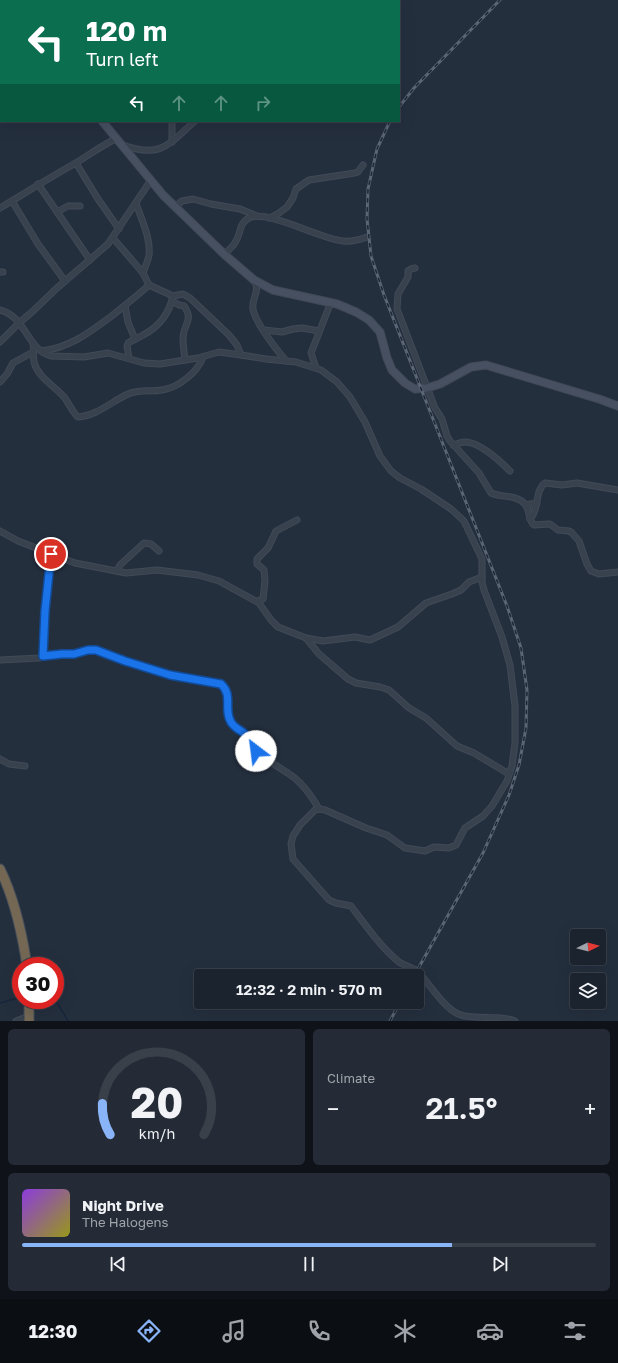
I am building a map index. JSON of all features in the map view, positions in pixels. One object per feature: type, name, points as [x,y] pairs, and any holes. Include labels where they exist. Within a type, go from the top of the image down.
[{"type":"highway","points":[[0,869],[18,914],[25,957]]},
{"type":"street","points":[[103,122],[175,207],[224,254],[254,280],[273,290],[331,302],[356,312],[369,320],[380,332],[389,364],[400,379],[412,388],[421,389],[440,384],[471,367],[486,365],[618,406]]},
{"type":"street","points":[[172,122],[172,142]]},
{"type":"street","points":[[123,146],[156,151],[172,142],[194,122]]},
{"type":"street","points":[[0,208],[38,184],[76,163],[101,146],[117,138]]},
{"type":"street","points":[[76,163],[102,206],[119,229]]},
{"type":"street","points":[[270,218],[286,207],[293,198],[296,189],[308,180],[355,173],[363,165]]},
{"type":"street","points":[[0,342],[19,322],[28,316],[65,281],[108,244],[151,180]]},
{"type":"street","points":[[38,184],[90,260]]},
{"type":"street","points":[[175,207],[182,201],[193,199],[240,209],[257,216],[270,218],[342,241],[351,241],[367,237]]},
{"type":"street","points":[[12,201],[38,244],[65,281]]},
{"type":"street","points":[[136,203],[148,244],[148,255],[143,273]]},
{"type":"street","points":[[57,212],[68,206],[80,206]]},
{"type":"street","points":[[224,254],[236,242],[242,224],[249,218],[257,216]]},
{"type":"street","points":[[113,238],[143,273],[149,285],[173,299],[179,305],[184,306],[189,320],[183,337],[185,360]]},
{"type":"street","points":[[414,268],[408,272],[408,277],[398,294],[397,307],[427,388],[443,423],[446,436],[479,473],[491,493],[512,497],[526,505],[537,503]]},
{"type":"street","points":[[254,280],[257,287],[252,308],[254,315],[286,361]]},
{"type":"street","points":[[41,351],[60,347],[87,334],[125,306],[149,285]]},
{"type":"street","points":[[129,358],[128,343],[147,333],[160,323],[173,299],[185,294],[196,302],[233,340],[241,355]]},
{"type":"street","points":[[316,368],[311,353],[331,302]]},
{"type":"street","points":[[125,306],[128,322],[135,339]]},
{"type":"street","points":[[0,310],[11,314],[19,322],[32,342],[46,354],[58,356],[89,356],[108,353],[144,362],[160,364],[203,357],[219,352],[296,362],[316,368],[337,382],[350,397],[365,422],[380,456],[391,471],[452,509],[464,521],[481,554],[484,590],[510,665],[514,695],[514,752],[510,774],[501,792],[488,810],[479,819],[465,828],[458,842],[449,848],[434,847],[425,851],[405,848],[387,835],[366,828],[328,811],[319,809],[315,810],[297,830],[291,840],[291,849],[295,862],[324,895],[332,902],[351,906],[368,930],[392,956],[416,971],[453,1010],[465,1016],[506,1018],[515,1021]]},
{"type":"street","points":[[264,330],[282,332],[302,328],[319,331]]},
{"type":"street","points":[[32,342],[34,363],[38,371],[47,382],[60,393],[78,417],[88,415],[130,393],[168,389],[189,376],[198,368],[203,357]]},
{"type":"street","points":[[0,382],[13,363],[33,352]]},
{"type":"street","points":[[453,445],[466,442],[472,443],[492,456],[510,471]]},
{"type":"street","points":[[530,519],[534,514],[541,488],[545,483],[562,485],[577,483],[618,490]]},
{"type":"street","points":[[526,505],[530,519],[534,525],[550,524],[558,530],[572,533],[579,541],[591,571],[599,574],[618,572]]},
{"type":"street","points":[[257,601],[263,599],[265,580],[264,570],[257,564],[257,559],[268,548],[276,531],[297,520]]},
{"type":"street","points":[[0,531],[18,541],[76,563],[130,573],[157,570],[205,576],[219,581],[257,601],[278,627],[306,638],[323,641],[355,638],[370,640],[398,627],[426,603],[461,590],[469,582],[482,578]]},
{"type":"street","points":[[117,571],[120,565],[144,543],[151,544],[159,551]]},
{"type":"street","points":[[43,656],[45,611],[51,554]]},
{"type":"street","points":[[306,638],[315,649],[348,679],[356,683],[389,690],[409,708],[426,718],[457,746],[474,753],[510,774]]},
{"type":"street","points":[[0,660],[74,654],[88,650],[96,650],[170,675],[221,684],[227,693],[229,701],[229,719],[234,726],[249,737],[258,754],[300,783],[319,809]]},
{"type":"street","points":[[0,759],[9,764],[25,766]]},
{"type":"street","points":[[16,1021],[29,1018]]},
{"type":"waterway","points":[[0,1003],[12,1000]]},
{"type":"waterway","points":[[61,1009],[68,1021]]},
{"type":"railway","points":[[400,106],[414,88],[500,0]]},
{"type":"railway","points":[[390,122],[377,149],[368,189],[367,219],[371,256],[384,295],[507,606],[521,648],[527,690],[526,728],[519,765],[509,795],[483,853],[418,969]]},
{"type":"railway","points":[[390,1021],[396,1009]]},
{"type":"route","points":[[51,554],[45,611],[43,656],[74,654],[88,650],[96,650],[170,675],[221,684],[227,693],[229,701],[229,719],[231,723],[249,737],[256,751]]}]
